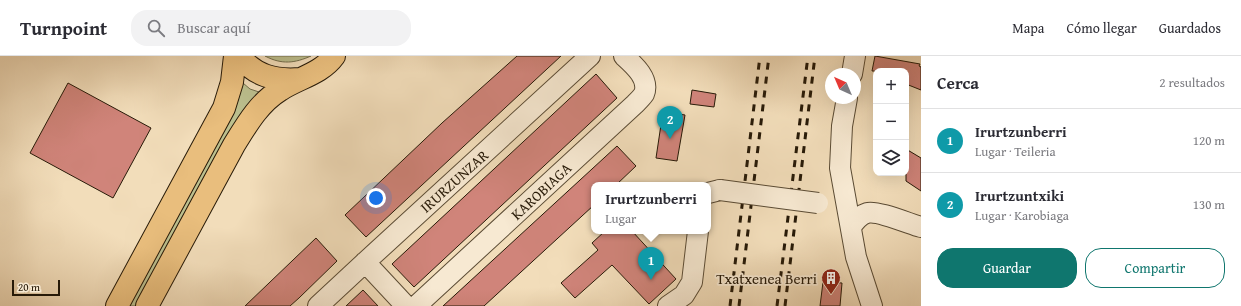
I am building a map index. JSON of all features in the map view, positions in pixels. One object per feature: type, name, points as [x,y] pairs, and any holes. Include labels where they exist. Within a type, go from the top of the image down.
[{"type":"main road","points":[[117,306],[224,108],[232,82],[235,56]]},
{"type":"main road","points":[[239,56],[256,72],[285,80],[300,79]]},
{"type":"main road","points":[[147,306],[234,145],[248,122],[270,97],[300,79],[314,73],[330,62],[334,56]]},
{"type":"street","name":"IRURZUNZAR","points":[[318,306],[590,56]]},
{"type":"street","points":[[853,68],[855,56]]},
{"type":"street","name":"KAROBIAGA","points":[[416,306],[644,94],[645,83],[631,62]]},
{"type":"street","points":[[846,104],[842,126],[840,168],[856,257],[872,306]]},
{"type":"street","points":[[714,192],[818,203],[844,193]]},
{"type":"street","points":[[851,227],[856,219],[867,213],[880,214],[921,227]]},
{"type":"street","points":[[668,306],[684,295],[692,282],[698,234]]},
{"type":"street","points":[[365,262],[406,306]]},
{"type":"green space","points":[[265,56],[311,56],[299,60],[283,62]]},
{"type":"green space","points":[[243,83],[250,89],[259,92],[239,117],[136,306],[128,306],[232,115]]},
{"type":"building","points":[[517,56],[561,56],[366,237],[345,215],[442,123]]},
{"type":"building","points":[[875,56],[920,64],[921,90],[909,85],[909,68],[873,68],[872,71]]},
{"type":"building","points":[[596,74],[617,98],[414,287],[392,264]]},
{"type":"building","points":[[68,83],[151,128],[113,198],[30,153]]},
{"type":"building","points":[[692,90],[716,94],[714,107],[690,104]]},
{"type":"building","points":[[666,112],[685,115],[677,161],[656,158],[662,118],[665,119]]},
{"type":"building","points":[[617,146],[636,166],[619,182],[591,182],[591,208],[484,306],[443,306]]},
{"type":"building","points":[[909,151],[921,158],[921,191],[906,181],[906,176],[909,176]]},
{"type":"building","points":[[602,234],[635,234],[676,279],[649,304],[612,265],[575,298],[561,283],[598,250],[592,243]]},
{"type":"building","points":[[316,238],[337,261],[299,298],[290,306],[245,306]]},
{"type":"building","name":"Txatxenea Berri","points":[[823,282],[842,283],[840,306],[820,306]]},
{"type":"building","points":[[363,290],[378,306],[346,306]]},
{"type":"railway","points":[[730,306],[760,56]]},
{"type":"railway","points":[[739,306],[769,56]]},
{"type":"railway","points":[[777,306],[808,56]]},
{"type":"railway","points":[[785,306],[815,56]]},
{"type":"place","name":"Irurtzuntxiki","points":[[670,139]]},
{"type":"place","name":"Irurtzunberri","points":[[651,280]]},
{"type":"place","name":"Txatxenea Berri","points":[[831,295]]}]
